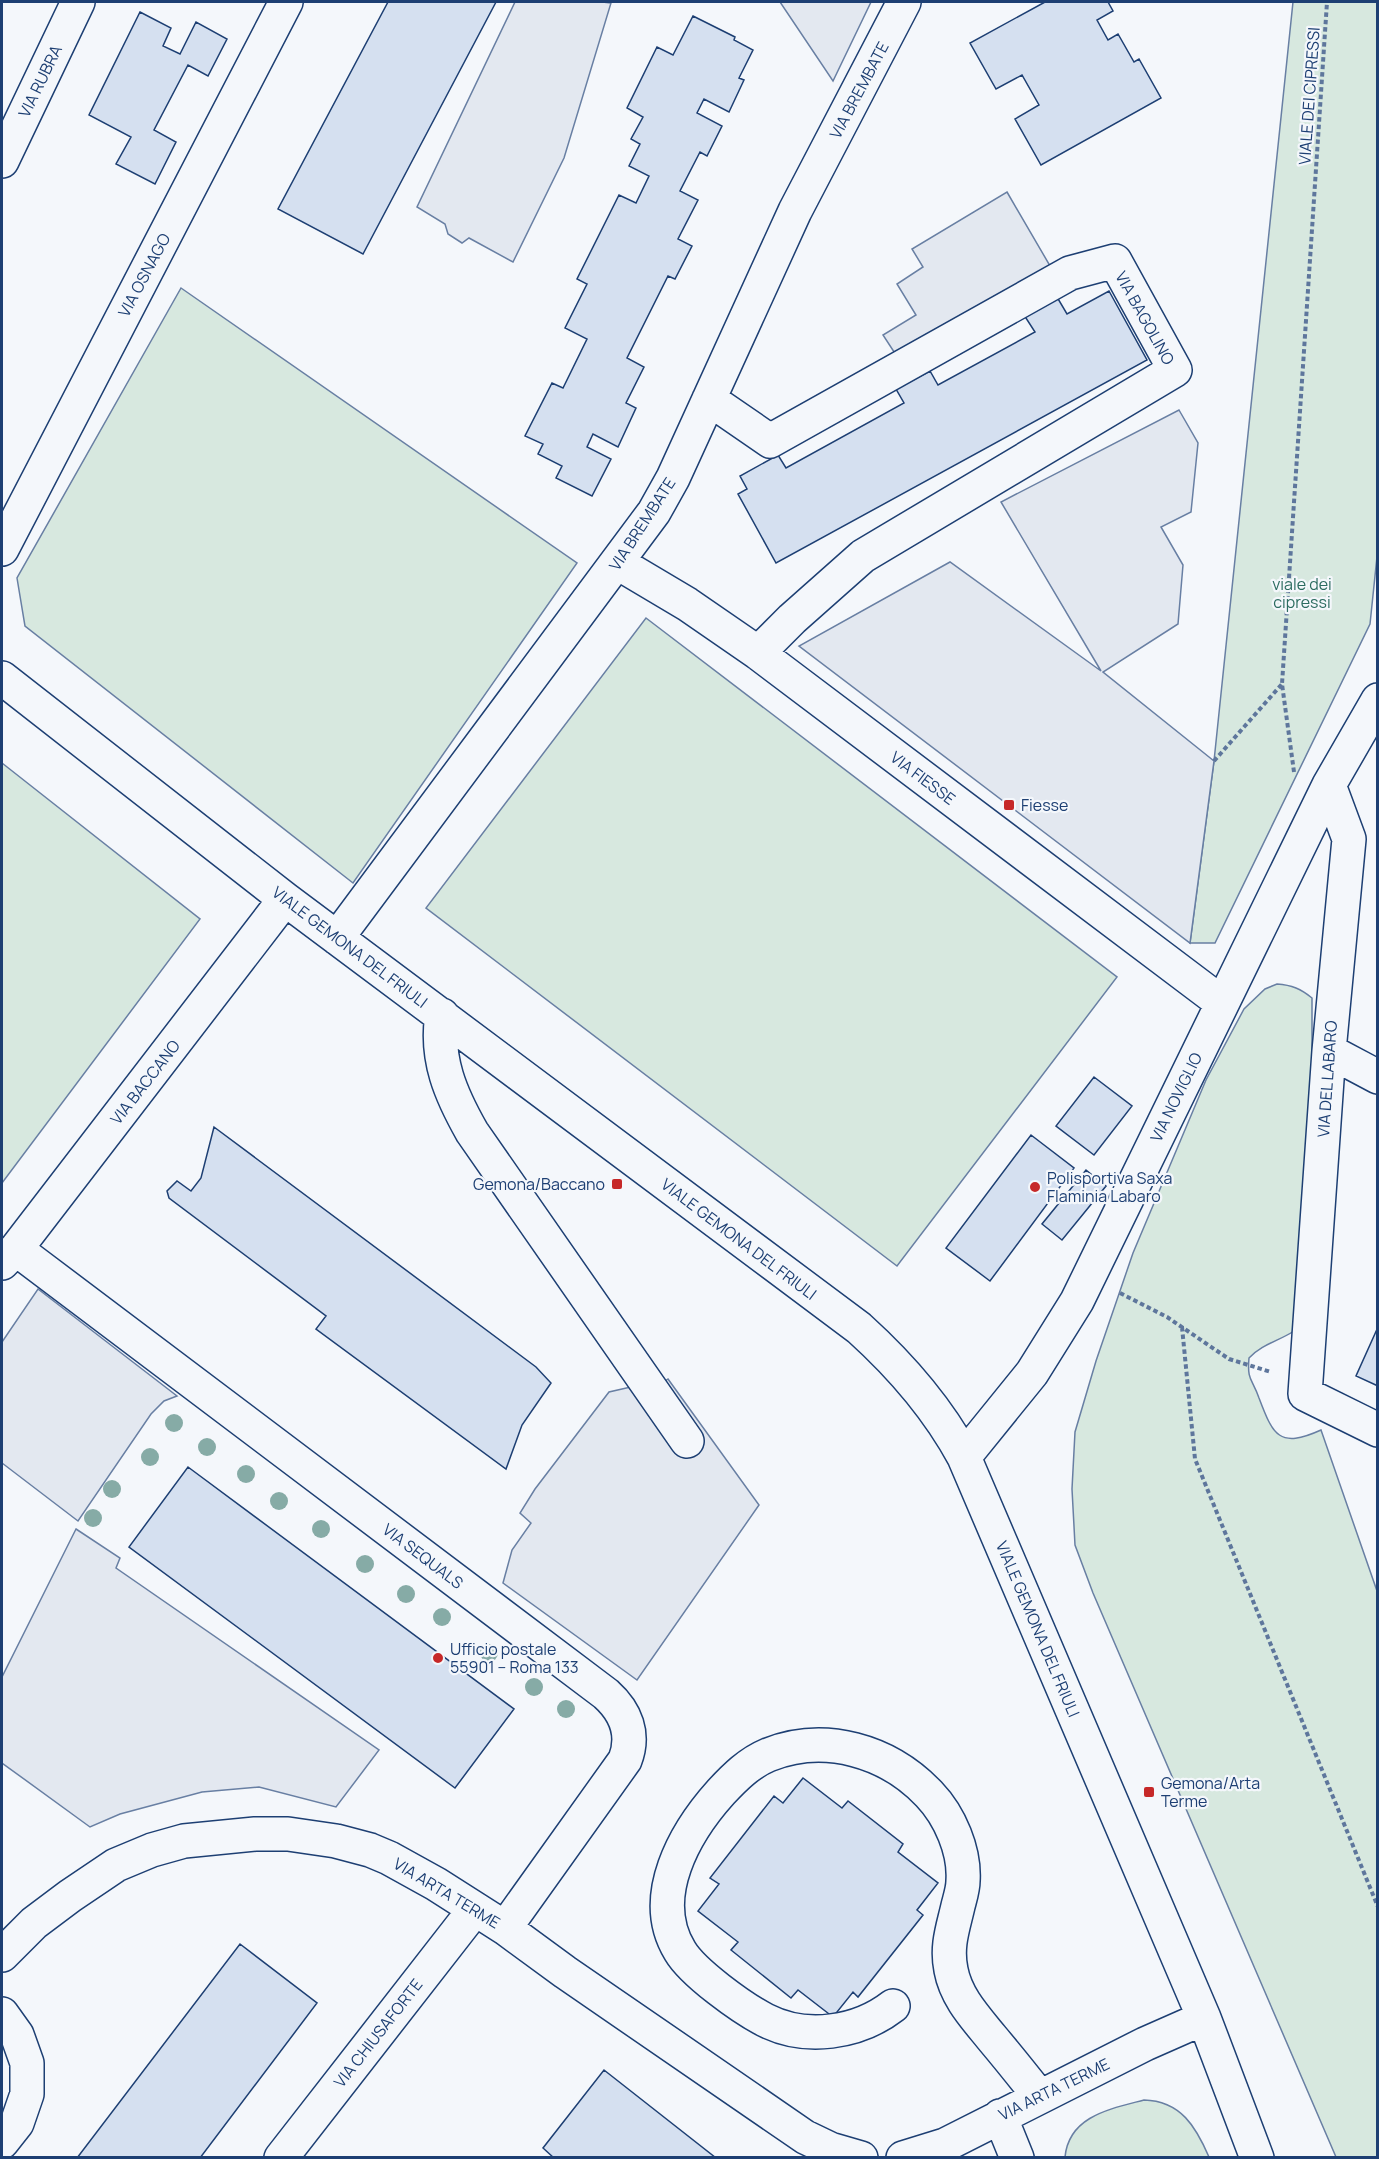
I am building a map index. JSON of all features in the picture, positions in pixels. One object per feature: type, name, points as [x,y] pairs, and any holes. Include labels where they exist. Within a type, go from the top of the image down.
[{"type":"street","name":"VIA RUBRA","points":[[2,161],[78,2]]},
{"type":"street","name":"VIA OSNAGO","points":[[2,549],[286,2]]},
{"type":"street","name":"VIA BREMBATE","points":[[337,938],[654,512],[674,478],[795,211],[904,2]]},
{"type":"street","name":"VIA BAGOLINO","points":[[709,399],[770,441],[1070,273],[1114,261],[1175,370],[863,555],[758,653]]},
{"type":"street","name":"VIA FIESSE","points":[[618,563],[687,604],[758,653],[1222,1003]]},
{"type":"street","name":"VIALE GEMONA DEL FRIULI","points":[[2,678],[285,899],[859,1328],[896,1363],[928,1400],[964,1457],[1204,2018],[1257,2157]]},
{"type":"street","points":[[1329,785],[1377,700]]},
{"type":"street","name":"VIA NOVIGLIO","points":[[964,1457],[1032,1373],[1088,1280],[1329,785]]},
{"type":"street","name":"VIA DEL LABARO","points":[[1305,1394],[1329,1051],[1349,839],[1329,785]]},
{"type":"street","name":"VIA BACCANO","points":[[9,1256],[285,899]]},
{"type":"street","points":[[442,1016],[439,1035],[442,1062],[453,1096],[472,1132],[687,1441]]},
{"type":"street","points":[[1329,1051],[1377,1077]]},
{"type":"street","name":"VIA SEQUALS","points":[[9,1256],[606,1694],[622,1710],[630,1733],[630,1745],[625,1760],[505,1928]]},
{"type":"street","points":[[1305,1394],[1377,1430]]},
{"type":"street","points":[[893,2006],[874,2020],[842,2029],[809,2032],[785,2028],[760,2017],[713,1983],[688,1961],[680,1950],[672,1934],[668,1904],[674,1865],[699,1819],[732,1781],[757,1760],[797,1747],[821,1745],[848,1748],[883,1758],[930,1795],[948,1821],[962,1864],[963,1881],[949,1938],[950,1968],[953,1980],[965,2003],[1039,2096]]},
{"type":"street","name":"VIA ARTA TERME","points":[[2,1955],[43,1916],[116,1865],[152,1850],[184,1841],[229,1836],[288,1834],[336,1841],[370,1850],[412,1870],[505,1928],[778,2120],[830,2149],[861,2157]]},
{"type":"street","name":"VIA CHIUSAFORTE","points":[[281,2157],[475,1909]]},
{"type":"street","points":[[2,2014],[18,2035],[27,2063],[27,2094],[17,2123],[2,2142]]},
{"type":"street","name":"VIALE GEMONA DEL FRIULI","points":[[1204,2018],[1277,2157]]},
{"type":"street","name":"VIA ARTA TERME","points":[[903,2157],[945,2145],[1145,2044],[1204,2018]]},
{"type":"street","points":[[1000,2116],[1017,2157]]},
{"type":"path","name":"VIALE DEI CIPRESSI","points":[[1295,778],[1282,684],[1327,2]]},
{"type":"path","points":[[1214,761],[1282,684]]},
{"type":"path","points":[[1088,1280],[1128,1296],[1182,1327],[1229,1359],[1270,1372],[1305,1394]]},
{"type":"path","points":[[1182,1327],[1195,1459],[1377,1907]]},
{"type":"green space","name":"viale dei cipressi","points":[[1293,2],[1377,2],[1378,547],[1370,624],[1215,943],[1190,943],[1214,761]]},
{"type":"green space","points":[[181,288],[577,563],[353,883],[25,626],[17,578]]},
{"type":"green space","points":[[646,618],[1117,977],[897,1266],[426,908]]},
{"type":"green space","points":[[2,763],[200,919],[2,1183]]},
{"type":"green space","points":[[1277,984],[1296,988],[1312,998],[1312,1060],[1294,1331],[1254,1353],[1249,1358],[1249,1371],[1269,1421],[1280,1435],[1296,1438],[1321,1430],[1377,1591],[1377,2157],[1336,2157],[1093,1593],[1075,1545],[1072,1489],[1075,1432],[1096,1361],[1133,1253],[1206,1080],[1244,1009],[1265,989]]},
{"type":"green space","points":[[1144,2100],[1168,2105],[1186,2118],[1199,2136],[1209,2157],[1065,2157],[1068,2143],[1083,2123],[1105,2111]]},
{"type":"shaded area","points":[[515,2],[611,3],[564,158],[513,262],[469,238],[462,243],[448,234],[445,224],[417,207]]},
{"type":"shaded area","points":[[780,2],[871,2],[833,81]]},
{"type":"shaded area","points":[[1007,192],[1053,271],[898,358],[883,335],[916,315],[897,284],[923,267],[912,249]]},
{"type":"shaded area","points":[[1179,410],[1198,443],[1191,512],[1161,527],[1183,565],[1178,624],[1103,672],[1214,761],[1190,943],[799,646],[950,562],[1101,671],[1001,502]]},
{"type":"shaded area","points":[[38,1289],[177,1396],[164,1401],[151,1414],[78,1521],[2,1463],[2,1342]]},
{"type":"shaded area","points":[[668,1379],[759,1505],[637,1680],[503,1583],[512,1550],[531,1523],[520,1513],[535,1489],[609,1392],[635,1386],[647,1393]]},
{"type":"shaded area","points":[[76,1529],[120,1558],[116,1568],[379,1750],[336,1807],[259,1787],[202,1792],[120,1814],[90,1827],[2,1763],[2,1677]]},
{"type":"building","points":[[388,2],[496,2],[363,254],[278,209]]},
{"type":"building","points":[[1045,2],[1108,2],[1113,11],[1097,20],[1108,40],[1118,34],[1134,62],[1139,59],[1161,98],[1041,165],[1015,119],[1039,105],[1022,75],[996,89],[970,43]]},
{"type":"building","points":[[140,12],[171,28],[163,46],[180,54],[196,22],[227,39],[208,76],[188,65],[154,130],[176,142],[155,184],[116,164],[131,137],[89,115]]},
{"type":"building","points":[[693,16],[735,37],[734,40],[753,50],[739,78],[744,80],[729,112],[704,99],[697,113],[722,126],[707,156],[700,152],[680,191],[698,200],[678,239],[692,246],[675,279],[668,276],[627,358],[644,367],[626,403],[636,408],[618,447],[593,434],[587,447],[611,459],[592,496],[556,478],[562,466],[538,454],[543,444],[525,436],[552,383],[563,388],[587,339],[565,328],[587,284],[577,279],[619,195],[636,203],[649,176],[629,166],[640,144],[631,139],[643,117],[627,108],[657,47],[673,55]]},
{"type":"building","points":[[1109,291],[1147,360],[776,563],[738,494],[747,489],[740,476],[778,455],[786,468],[904,403],[896,389],[930,371],[938,385],[1035,332],[1024,315],[1057,297],[1067,314]]},
{"type":"building","points":[[1094,1077],[1132,1106],[1094,1155],[1056,1126]]},
{"type":"building","points":[[214,1127],[536,1367],[551,1383],[522,1425],[506,1469],[316,1329],[326,1316],[169,1198],[167,1191],[177,1181],[191,1191],[201,1178]]},
{"type":"building","points":[[1031,1135],[1074,1168],[990,1281],[946,1248]]},
{"type":"building","points":[[1086,1170],[1106,1186],[1062,1240],[1042,1224]]},
{"type":"building","points":[[1378,1327],[1378,1386],[1356,1376]]},
{"type":"building","points":[[188,1467],[514,1709],[455,1788],[129,1547]]},
{"type":"building","points":[[803,1778],[842,1808],[848,1801],[903,1844],[898,1852],[938,1883],[917,1910],[923,1915],[858,1997],[853,1992],[833,2017],[798,1990],[791,1998],[731,1950],[738,1942],[698,1911],[719,1884],[710,1878],[774,1796],[783,1803]]},
{"type":"building","points":[[240,1944],[317,2003],[200,2158],[77,2158]]},
{"type":"building","points":[[604,2070],[716,2158],[554,2158],[543,2148]]},
{"type":"place","name":"Fiesse","points":[[1009,805]]},
{"type":"place","name":"Gemona/Baccano","points":[[617,1184]]},
{"type":"place","name":"Polisportiva Saxa Flaminia Labaro","points":[[1035,1187]]},
{"type":"place","name":"Ufficio postale 55901 – Roma 133","points":[[438,1658]]},
{"type":"place","name":"Gemona/Arta Terme","points":[[1149,1792]]}]
